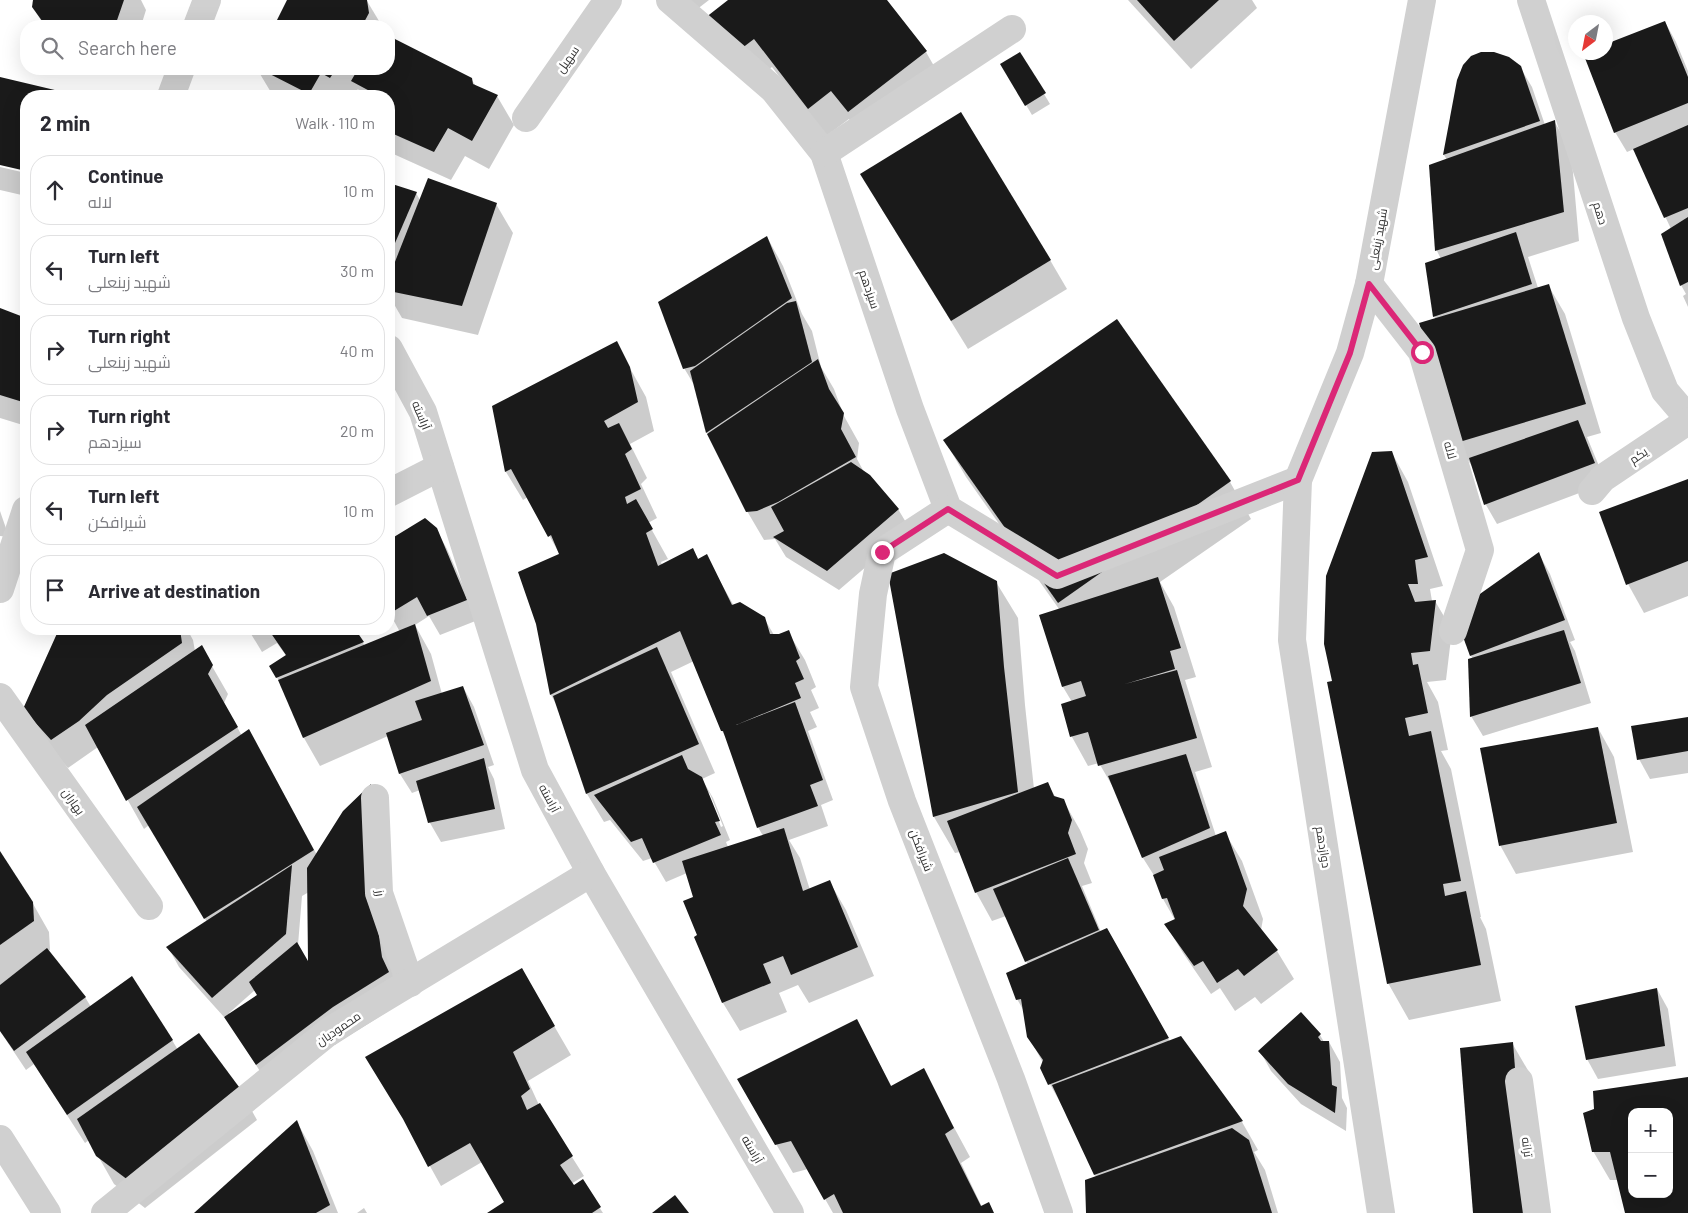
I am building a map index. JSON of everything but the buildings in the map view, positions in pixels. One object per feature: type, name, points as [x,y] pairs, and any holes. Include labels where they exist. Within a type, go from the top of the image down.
[{"type":"street","points":[[199,20],[207,0]]},
{"type":"street","name":"سهیل","points":[[526,118],[608,0]]},
{"type":"street","name":"سیزدهم","points":[[670,0],[774,90],[824,153],[910,409],[948,509]]},
{"type":"street","name":"شهید زینعلی","points":[[1298,480],[1350,353],[1369,284],[1422,0]]},
{"type":"street","name":"دهم","points":[[1531,0],[1636,318],[1665,391],[1688,420]]},
{"type":"street","points":[[824,153],[1012,29]]},
{"type":"street","points":[[172,90],[179,75]]},
{"type":"street","name":"لاله","points":[[1369,284],[1422,352],[1480,550],[1453,631]]},
{"type":"street","name":"آراسته","points":[[395,360],[423,412],[535,770],[591,873],[790,1213]]},
{"type":"street","name":"یکم","points":[[1592,491],[1603,478],[1688,420]]},
{"type":"street","points":[[395,490],[440,467]]},
{"type":"street","points":[[948,509],[1057,576],[1298,480]]},
{"type":"street","name":"دوازدهم","points":[[1298,480],[1292,640],[1381,1213]]},
{"type":"street","name":"شیرافکن","points":[[948,509],[882,552],[873,594],[864,687],[902,801],[1011,1079],[1059,1213]]},
{"type":"street","points":[[0,588],[20,528]]},
{"type":"street","name":"بهاران","points":[[0,697],[148,906]]},
{"type":"street","name":"رز","points":[[375,798],[379,893],[410,983]]},
{"type":"street","name":"محمودیان","points":[[106,1213],[331,1030],[591,873]]},
{"type":"street","name":"ترانه","points":[[1519,1081],[1537,1213]]},
{"type":"street","points":[[0,1139],[47,1213]]},
{"type":"route","points":[[882,552],[948,509],[1057,576],[1298,480],[1350,353],[1369,284],[1422,352]]}]
